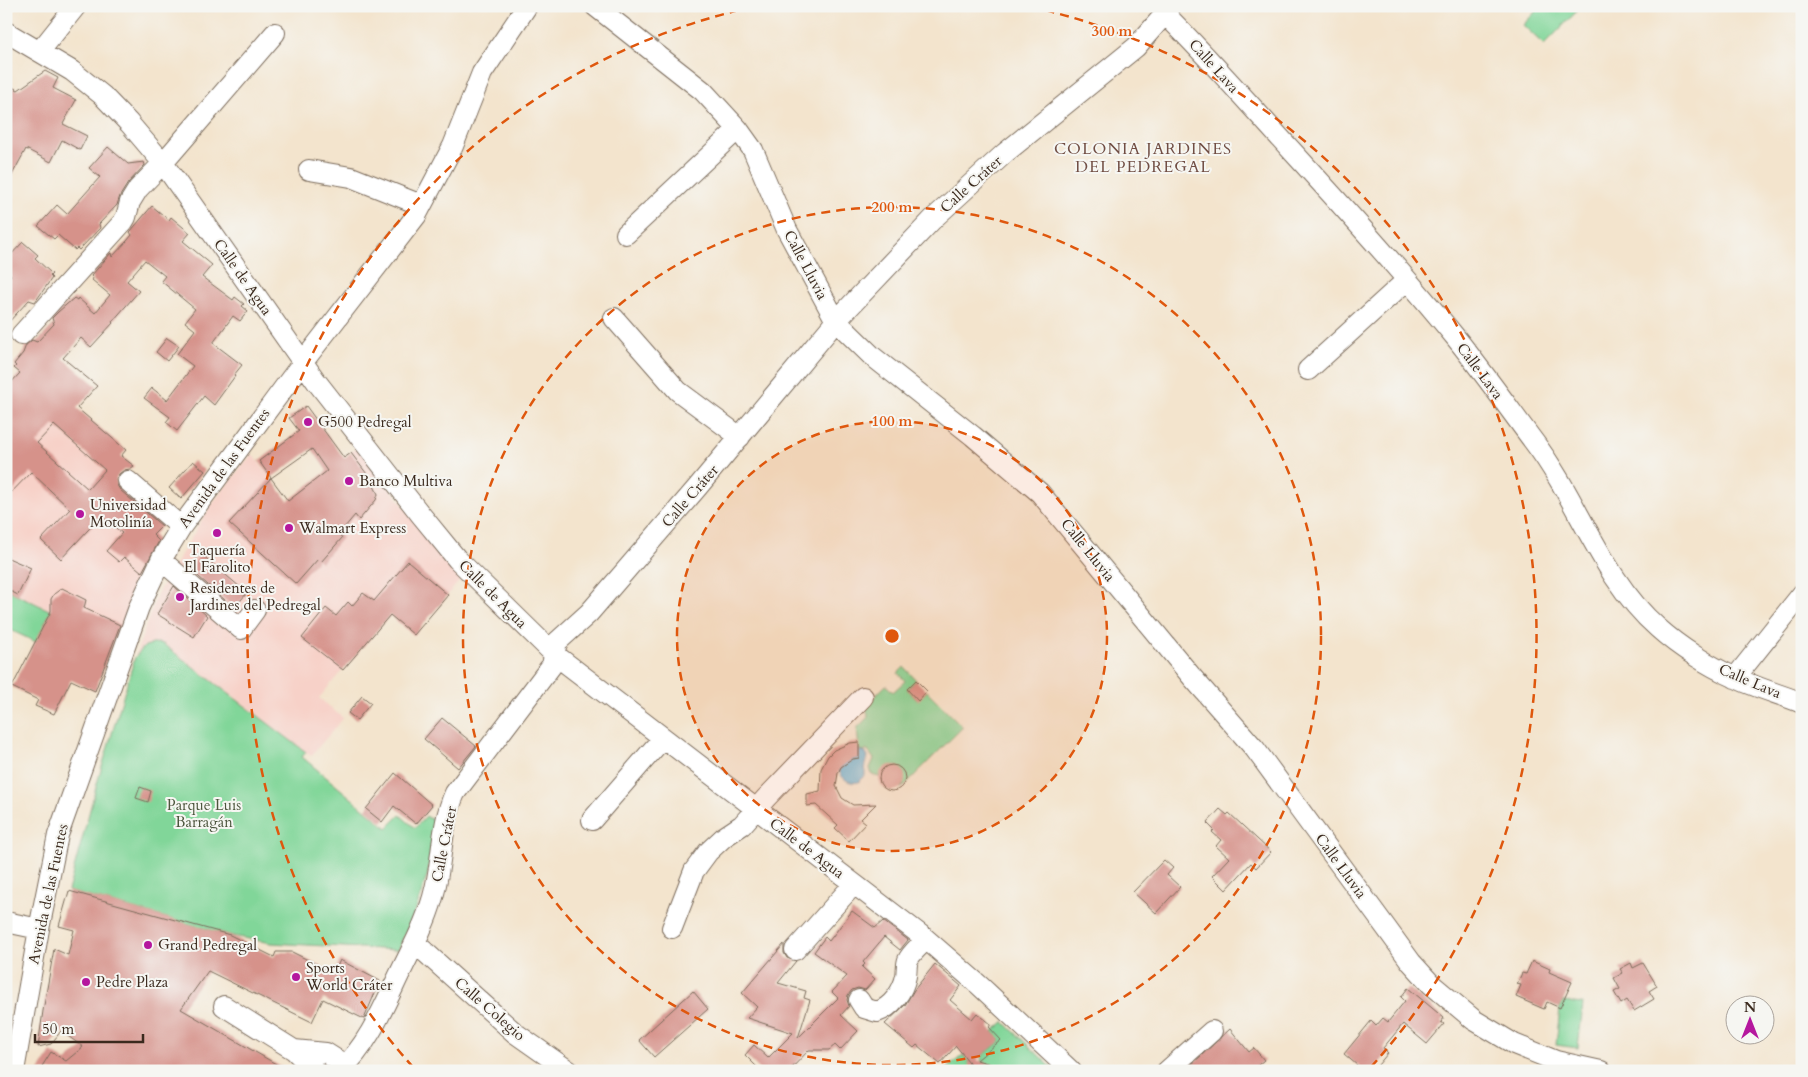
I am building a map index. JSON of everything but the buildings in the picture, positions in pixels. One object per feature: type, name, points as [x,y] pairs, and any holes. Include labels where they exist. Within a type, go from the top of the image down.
[{"type":"street","points":[[40,51],[76,6]]},
{"type":"street","name":"Avenida de las Fuentes","points":[[14,1071],[58,835],[137,614],[161,560],[181,527],[303,362],[416,216],[453,146],[482,73],[527,6]]},
{"type":"street","name":"Calle Lluvia","points":[[595,6],[703,91],[738,129],[753,150],[787,230],[836,321],[872,356],[973,436],[1040,493],[1192,677],[1255,749],[1411,962],[1432,984],[1474,1020],[1514,1044],[1556,1061],[1601,1071]]},
{"type":"street","name":"Calle Lava","points":[[1168,10],[1407,280],[1457,340],[1536,444],[1576,509],[1601,556],[1637,607],[1658,629],[1683,647],[1734,678],[1802,702]]},
{"type":"street","name":"Calle Cráter","points":[[342,1068],[368,1036],[415,943],[433,898],[448,808],[455,793],[552,665],[556,642],[589,613],[740,437],[836,321],[934,218],[1005,153],[1136,47],[1168,10]]},
{"type":"street","name":"Calle de Agua","points":[[6,32],[72,71],[102,95],[129,123],[163,163],[316,381],[457,559],[554,654],[926,940],[980,985],[1071,1071]]},
{"type":"street","points":[[21,335],[124,222],[133,196],[275,33]]},
{"type":"street","points":[[626,234],[738,129]]},
{"type":"street","points":[[309,170],[351,177],[421,205]]},
{"type":"street","points":[[1308,370],[1407,280]]},
{"type":"street","points":[[614,318],[678,391],[740,437]]},
{"type":"street","points":[[128,481],[181,527]]},
{"type":"street","points":[[161,560],[241,628],[256,610]]},
{"type":"street","points":[[1734,678],[1802,594]]},
{"type":"street","points":[[672,928],[694,871],[700,861],[715,844],[742,825],[862,698]]},
{"type":"street","points":[[592,820],[663,738]]},
{"type":"street","points":[[795,950],[854,884]]},
{"type":"street","points":[[6,922],[39,929]]},
{"type":"street","points":[[859,1000],[864,1008],[877,1012],[893,1002],[902,987],[907,961],[926,940]]},
{"type":"street","name":"Calle Colegio","points":[[415,943],[515,1033],[569,1071]]},
{"type":"street","points":[[224,1006],[294,1050],[315,1071]]},
{"type":"street","points":[[1167,1071],[1212,1032]]},
{"type":"street","points":[[294,1050],[326,1053],[342,1068]]},
{"type":"shaded area","name":"Universidad Motolinía","points":[[6,383],[164,523],[154,536],[161,543],[143,571],[117,641],[6,589]]},
{"type":"shaded area","points":[[358,447],[461,579],[414,635],[389,615],[319,698],[343,718],[311,756],[163,644],[151,644],[135,657],[157,594],[211,505],[252,454],[288,501]]},
{"type":"green space","points":[[1541,6],[1582,6],[1544,45],[1523,25]]},
{"type":"green space","points":[[6,589],[51,611],[36,642],[6,628]]},
{"type":"green space","name":"Parque Luis Barragán","points":[[157,643],[163,644],[306,752],[302,757],[387,828],[400,815],[415,828],[426,816],[434,821],[428,873],[416,909],[398,950],[271,943],[233,936],[68,891],[98,780],[135,657],[145,646]]},
{"type":"green space","points":[[904,667],[916,680],[907,689],[917,700],[927,691],[963,727],[901,789],[904,774],[898,766],[892,765],[887,767],[879,777],[872,775],[870,768],[874,759],[868,751],[859,750],[857,728],[868,717],[867,711],[862,709],[886,685],[893,692],[905,681],[898,673]]},
{"type":"green space","points":[[1563,1002],[1583,1004],[1578,1048],[1556,1045],[1560,1008]]},
{"type":"green space","points":[[1004,1022],[1055,1071],[1007,1071],[981,1063],[982,1056],[1001,1041],[993,1031]]},
{"type":"green space","points":[[963,1055],[969,1062],[970,1071],[944,1071]]},
{"type":"water","points":[[859,750],[865,752],[868,757],[865,764],[865,776],[859,782],[850,782],[844,779],[839,770],[846,762],[859,758]]},
{"type":"place","name":"G500 Pedregal","points":[[308,422]]},
{"type":"place","name":"Banco Multiva","points":[[349,481]]},
{"type":"place","name":"Universidad Motolinía","points":[[80,514]]},
{"type":"place","name":"Walmart Express","points":[[289,528]]},
{"type":"place","name":"Taquería El Farolito","points":[[217,533]]},
{"type":"place","name":"Residentes de Jardines del Pedregal","points":[[180,597]]},
{"type":"place","name":"Grand Pedregal","points":[[148,945]]},
{"type":"place","name":"Sports World Cráter","points":[[296,977]]},
{"type":"place","name":"Pedre Plaza","points":[[86,982]]},
{"type":"district","name":"COLONIA JARDINES DEL PEDREGAL","points":[[1143,158]]}]
